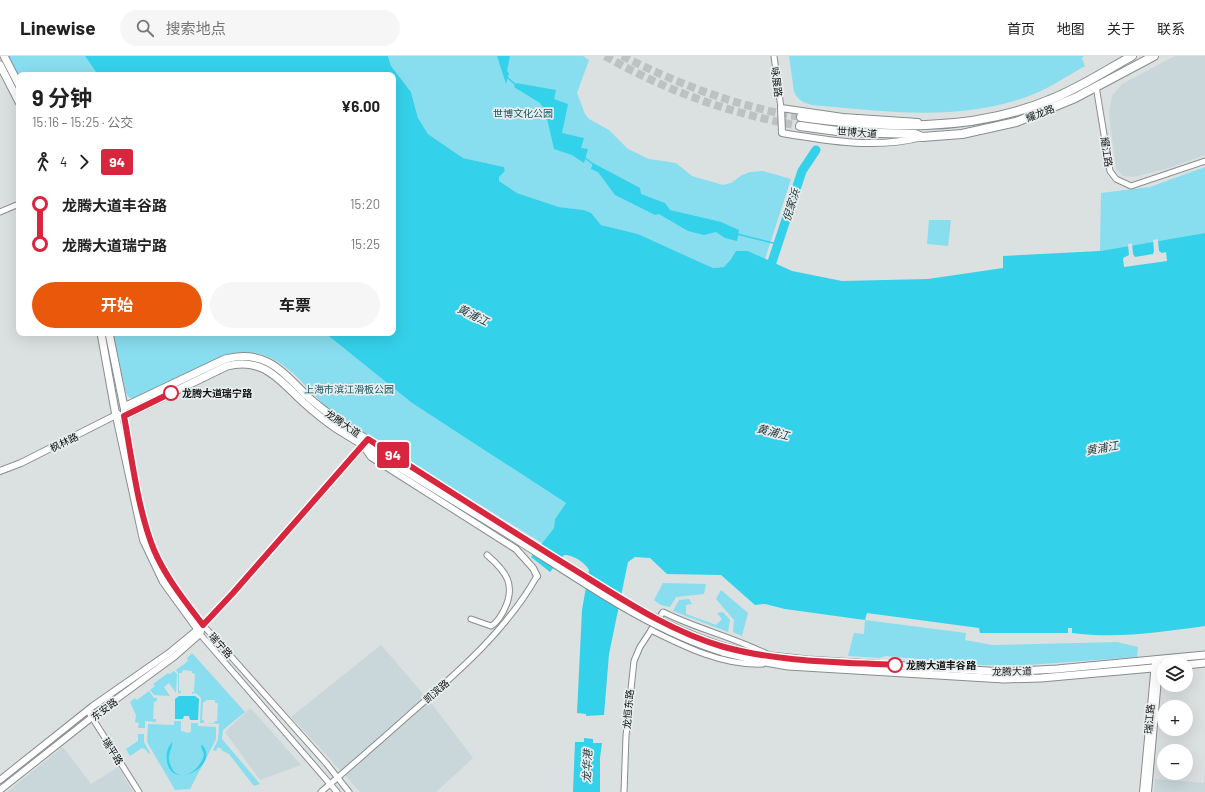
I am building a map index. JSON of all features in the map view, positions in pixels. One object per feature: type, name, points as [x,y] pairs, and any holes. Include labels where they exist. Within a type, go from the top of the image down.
[{"type":"main road","points":[[4,56],[16,80]]},
{"type":"main road","name":"耀龙路","points":[[915,125],[980,120],[1014,113],[1050,100],[1132,56]]},
{"type":"main road","name":"耀龙路","points":[[919,136],[962,134],[1016,122],[1054,109],[1154,56]]},
{"type":"main road","points":[[0,65],[16,96]]},
{"type":"main road","name":"世博大道","points":[[915,125],[800,121],[845,132],[919,136]]},
{"type":"main road","name":"瑞宁路","points":[[102,336],[116,416]]},
{"type":"main road","name":"瑞宁路","points":[[110,336],[124,407]]},
{"type":"main road","name":"龙腾大道","points":[[124,407],[216,362],[234,356],[251,356],[273,364],[319,406],[442,491]]},
{"type":"main road","name":"龙腾大道","points":[[116,416],[124,416],[220,369],[235,364],[250,364],[269,371],[314,412],[363,446],[442,491],[645,619],[688,640],[724,650],[806,668],[1004,679],[1047,678],[1157,667]]},
{"type":"main road","name":"龙腾大道","points":[[770,660],[806,660],[1004,672],[1052,670],[1205,655]]},
{"type":"main road","points":[[1193,664],[1205,663]]},
{"type":"street","name":"咏展路","points":[[774,56],[781,108]]},
{"type":"street","name":"耀江路","points":[[1094,77],[1110,171],[1116,179],[1131,186],[1205,161]]},
{"type":"street","points":[[919,136],[905,141],[874,144],[822,140],[782,133],[781,108],[843,117],[937,124]]},
{"type":"street","points":[[0,212],[16,205]]},
{"type":"street","name":"枫林路","points":[[0,471],[20,463],[116,416],[124,407]]},
{"type":"street","name":"瑞宁路","points":[[124,407],[124,416],[143,512],[154,551],[169,579],[203,625],[338,777],[349,792]]},
{"type":"street","name":"瑞宁路","points":[[116,416],[143,540],[163,582],[199,632],[331,783],[337,792]]},
{"type":"street","name":"东安路","points":[[0,790],[92,717],[175,656],[199,632],[203,625],[233,593],[368,439]]},
{"type":"street","points":[[363,446],[371,457],[516,549],[533,568],[537,576]]},
{"type":"street","points":[[471,619],[491,626],[494,625],[504,610],[508,599],[510,589],[507,577],[501,567],[486,555]]},
{"type":"street","name":"凯滨路","points":[[321,792],[480,651],[537,576]]},
{"type":"street","name":"龙恒东路","points":[[624,792],[626,736],[632,666],[637,651],[663,612],[699,628],[738,640],[770,660]]},
{"type":"street","points":[[651,630],[685,646],[722,659],[746,664],[770,660]]},
{"type":"street","name":"东安路","points":[[0,780],[88,711],[199,632]]},
{"type":"street","name":"瑞江路","points":[[1143,792],[1157,683]]},
{"type":"street","name":"瑞江路","points":[[1148,792],[1157,690]]},
{"type":"street","name":"瑞平路","points":[[88,711],[139,792]]},
{"type":"shaded area","points":[[1175,56],[1205,56],[1205,155],[1169,168],[1134,177],[1123,176],[1116,168],[1109,112],[1112,96],[1122,84]]},
{"type":"shaded area","points":[[381,645],[425,696],[341,771],[291,717]]},
{"type":"shaded area","points":[[428,699],[473,758],[436,792],[360,792],[345,775]]},
{"type":"shaded area","points":[[250,708],[301,765],[260,780],[225,732]]},
{"type":"shaded area","points":[[63,747],[91,784],[118,767],[133,792],[7,792]]},
{"type":"shaded area","points":[[1205,768],[1205,792],[1154,792],[1155,779],[1204,783]]},
{"type":"green space","points":[[8,56],[85,56],[96,72],[16,72]]},
{"type":"green space","name":"世博文化公园","points":[[388,56],[583,56],[589,60],[577,93],[585,114],[589,119],[609,130],[628,149],[649,159],[676,163],[692,176],[723,185],[731,183],[742,175],[750,172],[763,171],[791,179],[765,259],[748,251],[736,251],[724,267],[713,268],[638,234],[601,225],[591,214],[584,210],[559,207],[517,193],[499,181],[499,177],[505,171],[504,167],[463,158],[428,134],[418,118],[411,92],[391,66]]},
{"type":"green space","points":[[789,56],[1084,56],[1082,58],[1085,66],[1041,91],[1000,105],[974,110],[920,113],[812,105],[801,101],[794,91]]},
{"type":"green space","points":[[1205,167],[1205,233],[1100,251],[1101,193],[1150,187]]},
{"type":"green space","points":[[929,220],[951,220],[948,246],[927,244]]},
{"type":"green space","name":"上海市滨江滑板公园","points":[[114,336],[329,336],[412,403],[566,503],[555,519],[554,528],[542,543],[338,417],[288,369],[275,360],[261,354],[244,352],[224,355],[139,398],[130,398],[126,393]]},
{"type":"green space","points":[[663,583],[706,584],[704,594],[676,597],[670,607],[661,605],[654,600]]},
{"type":"green space","points":[[721,590],[748,613],[742,636],[733,632],[734,620],[716,599]]},
{"type":"green space","points":[[689,599],[692,604],[686,605],[686,614],[716,625],[722,619],[717,613],[723,612],[730,620],[728,632],[673,611],[679,600]]},
{"type":"green space","points":[[865,620],[966,633],[965,640],[992,645],[1117,642],[1138,647],[1137,657],[1028,665],[981,665],[886,656],[880,658],[848,656],[854,633],[864,634]]},
{"type":"green space","points":[[192,653],[245,712],[223,730],[222,739],[260,784],[254,786],[229,754],[218,747],[216,751],[213,750],[218,740],[219,724],[205,723],[214,723],[217,721],[218,703],[215,703],[215,700],[206,700],[203,702],[202,720],[204,720],[204,723],[200,723],[201,698],[196,693],[192,694],[192,692],[194,692],[195,674],[192,673],[192,671],[183,670],[182,673],[179,673],[179,691],[181,691],[181,693],[178,693],[178,673],[176,670],[188,661],[187,658]]},
{"type":"green space","points":[[174,671],[177,674],[176,693],[169,683],[164,687],[170,696],[154,695],[150,690],[155,686],[153,684],[168,673],[170,674]]},
{"type":"green space","points":[[149,691],[154,698],[157,698],[157,701],[154,702],[153,719],[156,719],[156,722],[145,721],[145,728],[138,728],[139,723],[135,722],[136,715],[130,702],[135,698],[137,700]]},
{"type":"green space","points":[[174,721],[181,721],[181,731],[189,733],[191,731],[191,723],[198,723],[198,726],[216,727],[216,739],[190,789],[175,790],[147,742],[148,724],[174,725]]},
{"type":"green space","points":[[138,734],[144,734],[144,742],[150,753],[149,754],[142,748],[130,756],[126,749],[138,741]]},
{"type":"water","points":[[85,56],[388,56],[391,66],[396,72],[96,72]]},
{"type":"water","points":[[497,56],[510,56],[507,71],[509,73],[506,84]]},
{"type":"water","name":"黄浦江","points":[[396,72],[411,92],[418,118],[428,134],[463,158],[504,167],[505,171],[499,177],[499,181],[517,193],[559,207],[584,210],[591,213],[601,225],[638,234],[713,268],[724,267],[736,251],[748,251],[792,271],[842,281],[928,279],[1003,268],[1003,256],[1100,251],[1205,233],[1205,626],[1139,634],[1089,635],[1072,633],[1072,628],[1068,628],[1068,633],[980,633],[979,628],[867,613],[865,620],[785,609],[765,604],[755,605],[721,575],[667,574],[650,558],[635,557],[628,562],[609,654],[604,715],[586,716],[586,714],[577,713],[582,610],[589,570],[578,560],[571,556],[564,555],[550,572],[531,557],[554,528],[555,519],[566,503],[412,403],[329,336],[396,336]]},
{"type":"water","points":[[516,83],[556,90],[554,99],[568,104],[562,133],[584,138],[581,148],[588,149],[584,163],[572,155],[554,149],[545,110],[540,103],[514,87]]},
{"type":"water","points":[[593,163],[640,188],[641,194],[665,203],[670,210],[721,222],[739,230],[737,241],[725,238],[716,232],[704,235],[688,231],[659,214],[655,215],[615,195],[598,172],[591,169]]},
{"type":"water","points":[[179,696],[195,696],[199,699],[198,720],[190,720],[189,716],[184,716],[183,719],[175,719],[175,699]]},
{"type":"water","name":"龙华港","points":[[584,738],[593,739],[593,743],[602,743],[600,758],[600,792],[573,792],[575,742],[584,742]]},
{"type":"water","points":[[172,742],[169,760],[172,768],[180,775],[171,771],[167,762],[167,751]]},
{"type":"water","points":[[202,745],[206,752],[205,760],[201,767],[194,772],[187,774],[197,768],[201,762],[204,755]]},
{"type":"pier","points":[[1158,239],[1159,251],[1162,253],[1166,252],[1167,261],[1124,267],[1123,258],[1129,255],[1128,244],[1132,243],[1133,254],[1135,257],[1153,254],[1153,240]]},
{"type":"waterway","points":[[508,78],[517,86]]},
{"type":"waterway","name":"倪家浜","points":[[772,262],[802,171],[816,150]]},
{"type":"waterway","points":[[585,158],[593,164]]},
{"type":"waterway","points":[[737,234],[777,244]]},
{"type":"tunnel","points":[[605,56],[628,69],[700,100],[749,115],[800,126]]},
{"type":"tunnel","points":[[622,56],[665,76],[731,101],[777,113],[801,117]]},
{"type":"bus line","name":"94","points":[[171,393],[124,416],[143,512],[154,551],[169,579],[203,625],[233,593],[368,439],[415,469],[429,480],[634,607],[661,622],[690,635],[707,642],[753,654],[806,660],[895,665]]},
{"type":"place","name":"龙腾大道瑞宁路","points":[[171,393]]},
{"type":"place","name":"龙腾大道丰谷路","points":[[895,665]]}]
